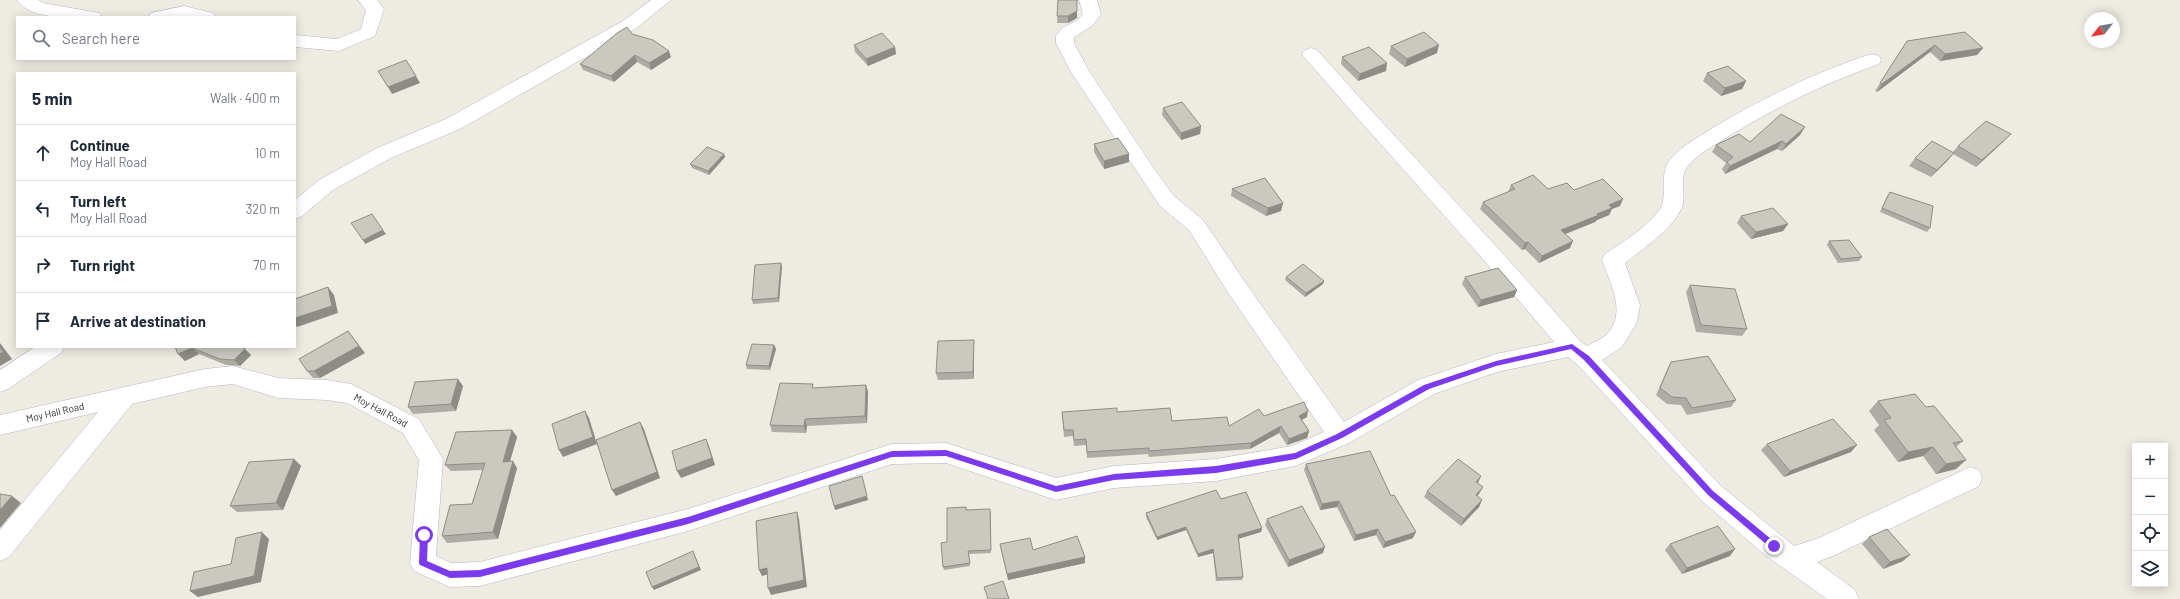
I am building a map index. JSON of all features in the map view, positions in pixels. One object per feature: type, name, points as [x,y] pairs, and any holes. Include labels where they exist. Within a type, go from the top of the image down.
[{"type":"street","points":[[26,0],[38,8],[87,16]]},
{"type":"street","points":[[296,41],[339,44],[370,32],[375,10],[367,0]]},
{"type":"street","points":[[296,209],[326,186],[384,153],[453,124],[629,25],[662,0]]},
{"type":"street","points":[[1088,0],[1092,14],[1086,24],[1068,32],[1065,36],[1064,43],[1080,72],[1150,178],[1168,201],[1196,225],[1237,288],[1340,436]]},
{"type":"street","points":[[162,16],[184,12],[202,16]]},
{"type":"street","points":[[1311,54],[1402,158],[1508,272],[1579,352],[1711,493],[1792,560],[1830,585],[1846,599]]},
{"type":"street","name":"Moy Hall Road","points":[[0,425],[205,378],[233,375],[278,388],[327,390],[350,394],[412,426],[431,459],[423,563],[450,575],[480,574],[688,520],[892,454],[946,453],[1056,489],[1114,477],[1216,470],[1296,456],[1340,436],[1426,387],[1496,363],[1579,352],[1614,341],[1626,322],[1629,305],[1613,260],[1661,223],[1673,204],[1673,185],[1677,165],[1699,146],[1755,111],[1824,77],[1872,60]]},
{"type":"street","points":[[0,382],[51,348]]},
{"type":"street","points":[[0,549],[126,395]]},
{"type":"street","points":[[1792,560],[1826,547],[1970,478]]},
{"type":"building","points":[[1058,0],[1077,0],[1077,11],[1068,16],[1057,16]]},
{"type":"building","points":[[627,27],[632,34],[653,40],[669,51],[649,63],[635,55],[611,76],[580,64],[617,33]]},
{"type":"building","points":[[1424,32],[1439,45],[1407,59],[1391,46]]},
{"type":"building","points":[[1965,32],[1983,48],[1945,54],[1935,45],[1882,84],[1880,83],[1907,41]]},
{"type":"building","points":[[882,33],[895,47],[866,59],[854,45]]},
{"type":"building","points":[[1369,47],[1387,63],[1360,74],[1342,57]]},
{"type":"building","points":[[406,60],[416,76],[388,87],[378,71]]},
{"type":"building","points":[[1728,66],[1746,81],[1725,88],[1707,73]]},
{"type":"building","points":[[1182,102],[1201,126],[1181,133],[1163,108]]},
{"type":"building","points":[[1781,114],[1805,127],[1786,144],[1782,141],[1730,166],[1727,162],[1733,157],[1716,145],[1739,134],[1750,142]]},
{"type":"building","points":[[1986,121],[2011,134],[1982,160],[1958,146]]},
{"type":"building","points":[[1118,138],[1129,154],[1104,161],[1094,144]]},
{"type":"building","points":[[1932,141],[1954,153],[1937,170],[1915,158]]},
{"type":"building","points":[[707,147],[724,154],[708,171],[690,164]]},
{"type":"building","points":[[1533,175],[1548,189],[1567,183],[1574,190],[1603,179],[1623,199],[1609,205],[1612,208],[1597,214],[1599,215],[1561,230],[1573,241],[1542,256],[1528,242],[1525,243],[1483,202],[1515,189],[1511,185]]},
{"type":"building","points":[[1265,178],[1283,203],[1268,208],[1232,189]]},
{"type":"building","points":[[1890,192],[1933,206],[1930,228],[1882,208]]},
{"type":"building","points":[[1773,208],[1788,224],[1756,232],[1741,216]]},
{"type":"building","points":[[372,214],[383,230],[363,240],[351,223]]},
{"type":"building","points":[[1849,240],[1862,257],[1841,259],[1829,241]]},
{"type":"building","points":[[781,263],[778,298],[752,300],[755,265]]},
{"type":"building","points":[[1303,264],[1324,281],[1306,293],[1286,277]]},
{"type":"building","points":[[1498,268],[1517,290],[1481,300],[1465,277]]},
{"type":"building","points":[[1690,285],[1735,289],[1747,329],[1701,325]]},
{"type":"building","points":[[328,287],[332,306],[296,318],[296,299]]},
{"type":"building","points":[[348,331],[359,346],[314,371],[307,371],[299,359]]},
{"type":"building","points":[[974,340],[973,372],[936,373],[938,341]]},
{"type":"building","points":[[752,344],[774,345],[769,366],[746,365]]},
{"type":"building","points":[[0,347],[3,352],[0,354]]},
{"type":"building","points":[[175,348],[192,348],[178,354]]},
{"type":"building","points":[[192,348],[245,349],[234,360],[220,359]]},
{"type":"building","points":[[1708,356],[1736,400],[1692,408],[1686,398],[1672,397],[1660,388],[1671,362]]},
{"type":"building","points":[[458,379],[451,404],[408,407],[415,382]]},
{"type":"building","points":[[780,383],[813,384],[812,388],[866,385],[865,416],[805,419],[804,426],[770,425]]},
{"type":"building","points":[[1915,394],[1926,407],[1934,406],[1963,441],[1953,443],[1966,460],[1946,464],[1933,447],[1908,452],[1884,420],[1891,418],[1878,401]]},
{"type":"building","points":[[1304,402],[1308,411],[1299,416],[1309,431],[1289,439],[1281,426],[1251,443],[1149,451],[1149,448],[1087,452],[1086,439],[1074,440],[1073,430],[1064,430],[1062,412],[1117,408],[1117,412],[1170,408],[1172,421],[1227,417],[1229,426],[1259,409],[1264,416]]},
{"type":"building","points":[[585,411],[593,437],[559,450],[552,424]]},
{"type":"building","points":[[1833,419],[1857,445],[1790,471],[1767,444]]},
{"type":"building","points":[[640,422],[657,472],[612,490],[596,440]]},
{"type":"building","points":[[512,430],[503,462],[513,461],[493,532],[442,536],[450,505],[472,504],[485,463],[445,465],[456,432]]},
{"type":"building","points":[[706,439],[712,458],[677,471],[672,451]]},
{"type":"building","points":[[1370,451],[1391,496],[1394,495],[1416,532],[1385,542],[1378,529],[1356,535],[1339,501],[1322,504],[1306,464]]},
{"type":"building","points":[[294,459],[276,503],[230,506],[249,462]]},
{"type":"building","points":[[1458,459],[1481,476],[1476,482],[1483,487],[1476,495],[1482,500],[1464,519],[1427,491]]},
{"type":"building","points":[[862,476],[867,496],[834,506],[829,486]]},
{"type":"building","points":[[1216,490],[1221,499],[1246,492],[1262,528],[1238,535],[1243,577],[1217,578],[1213,549],[1198,554],[1186,527],[1157,537],[1146,513]]},
{"type":"building","points":[[0,494],[12,496],[0,510]]},
{"type":"building","points":[[1302,506],[1325,547],[1289,560],[1267,519]]},
{"type":"building","points":[[966,507],[966,510],[990,509],[991,550],[968,551],[970,563],[943,567],[941,543],[947,542],[947,508]]},
{"type":"building","points":[[797,512],[804,580],[768,588],[767,568],[759,570],[756,521]]},
{"type":"building","points":[[1718,526],[1735,549],[1687,568],[1670,544]]},
{"type":"building","points":[[1887,529],[1910,555],[1890,562],[1869,537]]},
{"type":"building","points":[[262,532],[254,576],[190,591],[194,572],[231,564],[236,538]]},
{"type":"building","points":[[1077,536],[1085,557],[1007,574],[1000,544],[1030,538],[1033,550]]},
{"type":"building","points":[[693,551],[699,567],[652,587],[646,572]]},
{"type":"building","points":[[1003,581],[1009,599],[988,599],[984,587]]},
{"type":"route","points":[[424,535],[423,563],[450,575],[480,574],[688,520],[892,454],[946,453],[1056,489],[1114,477],[1216,470],[1296,456],[1340,436],[1426,387],[1496,363],[1572,346],[1586,358],[1711,493],[1774,546]]}]
